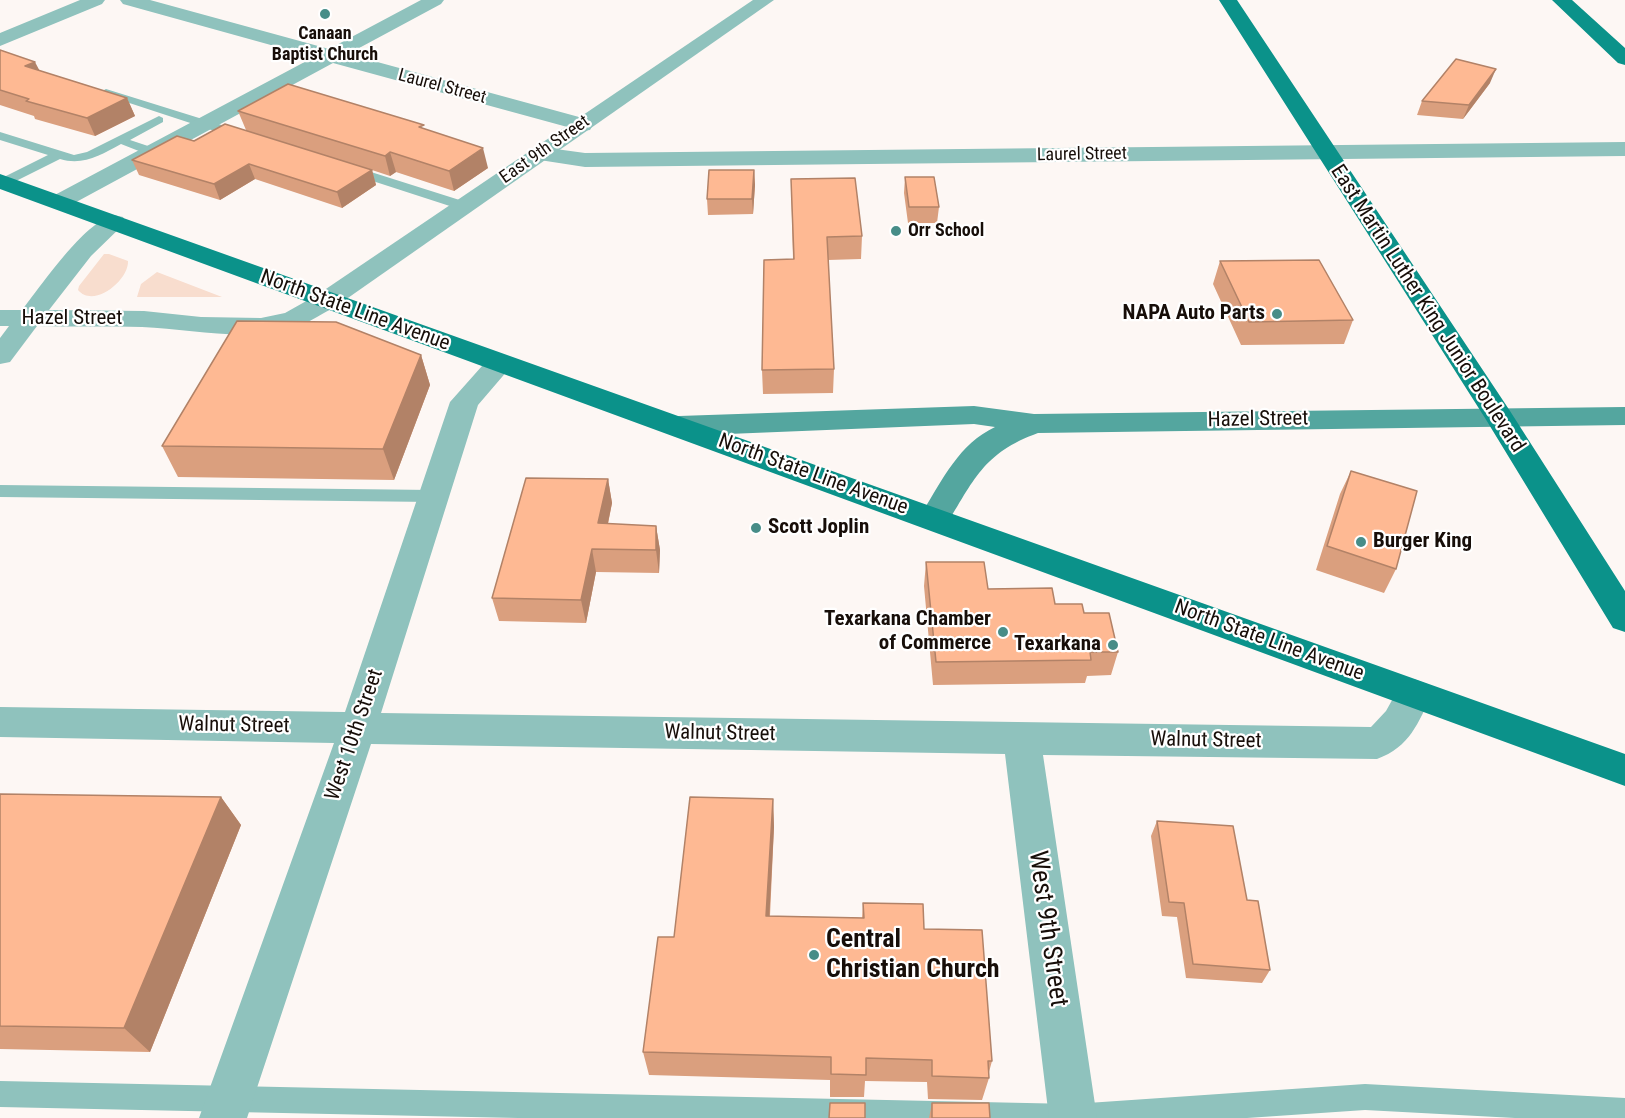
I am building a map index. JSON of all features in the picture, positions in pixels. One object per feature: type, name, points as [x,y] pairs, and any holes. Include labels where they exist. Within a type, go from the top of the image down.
[{"type":"main road","name":"East Martin Luther King Junior Boulevard","points":[[1228,0],[1325,153],[1500,418],[1625,619]]},
{"type":"main road","points":[[1561,0],[1625,59]]},
{"type":"main road","name":"North State Line Avenue","points":[[2,182],[1625,770]]},
{"type":"main road","points":[[679,426],[974,415],[1035,423]]},
{"type":"main road","name":"Hazel Street","points":[[934,519],[966,468],[981,450],[1003,435],[1035,423],[1625,416]]},
{"type":"street","points":[[0,40],[96,0]]},
{"type":"street","name":"Laurel Street","points":[[129,0],[582,125]]},
{"type":"street","points":[[59,202],[435,0]]},
{"type":"street","name":"East 9th Street","points":[[326,301],[765,0]]},
{"type":"street","name":"Laurel Street","points":[[541,154],[585,160],[1625,149]]},
{"type":"street","points":[[0,356],[82,251],[114,222]]},
{"type":"street","name":"Hazel Street","points":[[0,318],[144,319],[224,326],[274,325],[300,317],[326,301]]},
{"type":"street","name":"West 10th Street","points":[[226,1108],[358,728],[464,402],[500,363]]},
{"type":"street","name":"Walnut Street","points":[[0,722],[1377,743],[1386,739],[1392,732],[1414,694]]},
{"type":"street","name":"West 9th Street","points":[[1022,739],[1073,1118]]},
{"type":"lane","points":[[91,88],[250,138]]},
{"type":"lane","points":[[0,136],[58,155],[83,158],[159,120]]},
{"type":"lane","points":[[120,140],[153,152]]},
{"type":"lane","points":[[2,182],[58,155]]},
{"type":"lane","points":[[340,166],[464,206]]},
{"type":"lane","points":[[0,491],[433,496]]},
{"type":"lane","points":[[0,1094],[226,1108],[1073,1118],[1365,1097],[1625,1111]]},
{"type":"shaded area","points":[[104,254],[128,261],[127,268],[117,284],[109,290],[93,296],[85,295],[78,290],[79,286]]},
{"type":"shaded area","points":[[157,272],[222,297],[137,297],[141,284]]},
{"type":"building","points":[[0,50],[35,62],[25,66],[127,98],[87,118],[26,101],[29,99],[0,90]]},
{"type":"building","points":[[1456,59],[1496,69],[1469,105],[1422,101]]},
{"type":"building","points":[[288,84],[424,125],[419,127],[483,148],[449,171],[390,152],[385,156],[238,111]]},
{"type":"building","points":[[225,124],[372,170],[337,192],[249,164],[214,184],[132,160],[177,136],[194,141]]},
{"type":"building","points":[[709,170],[754,170],[752,199],[707,199]]},
{"type":"building","points":[[905,177],[934,177],[939,207],[909,207]]},
{"type":"building","points":[[855,178],[862,236],[827,237],[834,369],[762,370],[764,260],[794,259],[791,179]]},
{"type":"building","points":[[1319,260],[1353,320],[1249,322],[1220,261]]},
{"type":"building","points":[[237,321],[336,322],[421,355],[383,449],[162,446]]},
{"type":"building","name":"Burger King","points":[[1351,471],[1417,491],[1396,569],[1327,546]]},
{"type":"building","points":[[526,478],[608,479],[598,523],[656,526],[656,550],[592,549],[581,600],[492,598]]},
{"type":"building","name":"Texarkana Chamber of Commerce","points":[[926,562],[984,562],[988,589],[1052,588],[1055,604],[1082,604],[1084,613],[1109,613],[1118,652],[1090,652],[1091,660],[936,662]]},
{"type":"building","points":[[0,794],[221,797],[124,1028],[0,1026]]},
{"type":"building","name":"Central Christian Church","points":[[690,797],[773,799],[766,916],[864,918],[863,903],[923,904],[924,929],[982,930],[992,1061],[988,1061],[989,1078],[932,1076],[932,1060],[866,1058],[866,1075],[831,1074],[831,1057],[643,1052],[658,937],[674,937]]},
{"type":"building","points":[[1157,821],[1233,826],[1247,900],[1258,901],[1270,970],[1193,964],[1184,903],[1169,902]]},
{"type":"building","points":[[830,1103],[865,1103],[865,1118],[829,1118]]},
{"type":"building","points":[[932,1103],[989,1103],[990,1118],[932,1118]]},
{"type":"place","name":"Canaan Baptist Church","points":[[325,14]]},
{"type":"place","name":"Orr School","points":[[896,231]]},
{"type":"place","name":"NAPA Auto Parts","points":[[1277,314]]},
{"type":"place","name":"Scott Joplin","points":[[756,528]]},
{"type":"place","name":"Burger King","points":[[1361,542]]},
{"type":"place","name":"Texarkana Chamber of Commerce","points":[[1003,632]]},
{"type":"place","name":"Texarkana","points":[[1113,645]]},
{"type":"place","name":"Central Christian Church","points":[[814,955]]}]
